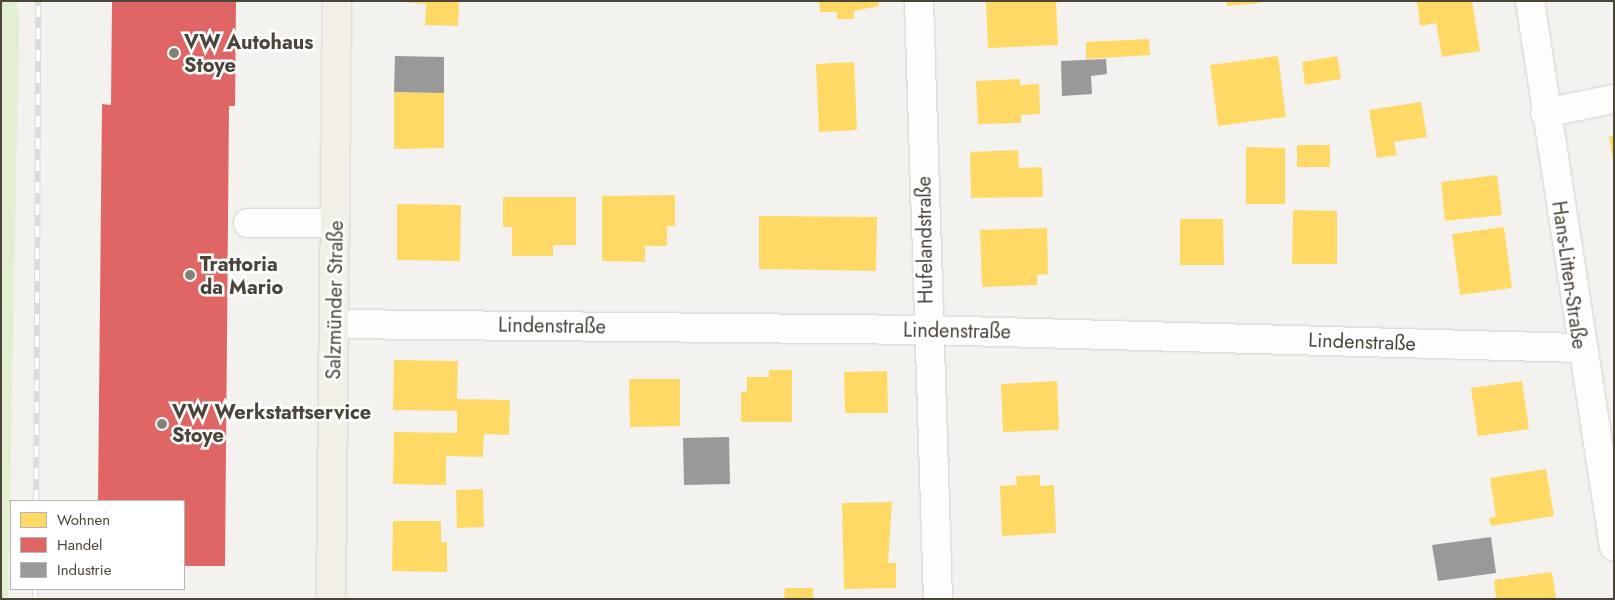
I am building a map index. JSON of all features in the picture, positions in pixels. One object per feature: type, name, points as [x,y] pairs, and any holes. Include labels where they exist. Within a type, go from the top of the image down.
[{"type":"main road","name":"Salzmünder Straße","points":[[331,599],[337,1]]},
{"type":"street","name":"Hufelandstraße","points":[[919,1],[927,330],[938,599]]},
{"type":"street","name":"Hans-Litten-Straße","points":[[1530,1],[1580,348],[1614,548]]},
{"type":"street","points":[[1546,113],[1614,99]]},
{"type":"street","points":[[248,223],[335,223]]},
{"type":"street","name":"Lindenstraße","points":[[334,324],[927,330],[1580,348]]},
{"type":"green space","points":[[1,1],[17,1],[19,25],[8,599],[1,599]]},
{"type":"building: Wohnen","points":[[392,1],[459,1],[458,26],[425,25],[426,4]]},
{"type":"building: Wohnen","points":[[819,1],[878,1],[879,6],[854,11],[854,19],[837,19],[837,12],[820,12]]},
{"type":"building: Wohnen","points":[[986,1],[1056,1],[1058,45],[988,48]]},
{"type":"building: Wohnen","points":[[1227,1],[1260,1],[1260,3],[1227,6]]},
{"type":"building: Wohnen","points":[[1417,1],[1472,1],[1480,51],[1442,57],[1436,23],[1420,26]]},
{"type":"building: Wohnen","points":[[1149,39],[1150,55],[1086,59],[1086,42]]},
{"type":"building: Wohnen","points":[[1278,56],[1286,117],[1218,126],[1210,65]]},
{"type":"building: Wohnen","points":[[1337,56],[1341,79],[1305,85],[1302,62]]},
{"type":"building: Wohnen","points":[[854,62],[857,130],[819,132],[816,64]]},
{"type":"building: Wohnen","points":[[1020,79],[1020,85],[1039,84],[1040,114],[1021,115],[1021,123],[978,124],[976,81]]},
{"type":"building: Wohnen","points":[[394,92],[444,93],[444,148],[394,149]]},
{"type":"building: Wohnen","points":[[1421,102],[1427,137],[1394,142],[1397,155],[1377,158],[1369,110]]},
{"type":"building: Wohnen","points":[[1609,136],[1614,136],[1613,160]]},
{"type":"building: Wohnen","points":[[1297,145],[1330,145],[1330,167],[1297,167]]},
{"type":"building: Wohnen","points":[[1246,147],[1285,148],[1285,204],[1246,204]]},
{"type":"building: Wohnen","points":[[1018,150],[1019,168],[1042,167],[1043,197],[971,198],[970,152]]},
{"type":"building: Wohnen","points":[[1497,175],[1502,215],[1445,221],[1441,182]]},
{"type":"building: Wohnen","points":[[675,195],[675,226],[667,226],[667,246],[645,246],[645,262],[602,261],[602,196]]},
{"type":"building: Wohnen","points":[[503,197],[576,197],[576,245],[553,245],[553,256],[512,256],[512,227],[503,227]]},
{"type":"building: Wohnen","points":[[397,204],[461,205],[460,261],[397,260]]},
{"type":"building: Wohnen","points":[[1293,210],[1337,211],[1337,264],[1292,264]]},
{"type":"building: Wohnen","points":[[759,216],[877,217],[876,271],[759,269]]},
{"type":"building: Wohnen","points":[[1180,219],[1223,219],[1224,265],[1180,265]]},
{"type":"building: Wohnen","points":[[1504,227],[1512,288],[1460,295],[1452,234]]},
{"type":"building: Wohnen","points":[[1047,228],[1048,274],[1037,275],[1037,285],[982,287],[980,230]]},
{"type":"building: Wohnen","points":[[394,360],[458,361],[457,399],[510,400],[509,435],[484,434],[483,457],[446,456],[446,485],[393,484],[394,432],[457,433],[457,411],[393,410]]},
{"type":"building: Wohnen","points":[[769,370],[792,370],[792,422],[741,422],[741,392],[747,392],[747,377],[769,377]]},
{"type":"building: Wohnen","points":[[887,371],[888,413],[845,413],[844,372]]},
{"type":"building: Wohnen","points":[[629,379],[680,379],[680,426],[630,427]]},
{"type":"building: Wohnen","points":[[1057,381],[1059,430],[1003,432],[1001,384]]},
{"type":"building: Wohnen","points":[[1522,381],[1529,429],[1478,436],[1471,388]]},
{"type":"building: Wohnen","points":[[1546,469],[1554,516],[1491,526],[1489,518],[1496,517],[1490,478]]},
{"type":"building: Wohnen","points":[[1040,475],[1040,486],[1054,485],[1056,533],[1002,536],[1000,486],[1017,485],[1016,476]]},
{"type":"building: Wohnen","points":[[483,489],[484,527],[457,528],[456,490]]},
{"type":"building: Wohnen","points":[[892,502],[888,563],[896,563],[896,588],[844,589],[842,503]]},
{"type":"building: Wohnen","points":[[393,521],[441,521],[441,542],[447,542],[447,572],[392,571]]},
{"type":"building: Wohnen","points":[[1552,572],[1556,599],[1496,599],[1494,580]]},
{"type":"building: Wohnen","points":[[785,588],[813,588],[813,599],[784,599]]},
{"type":"building: Handel","points":[[112,1],[236,1],[235,106],[229,106],[225,566],[185,566],[185,500],[98,500],[102,104],[111,105]]},
{"type":"building: Industrie","points":[[395,56],[444,57],[444,93],[394,92]]},
{"type":"building: Industrie","points":[[1106,59],[1107,74],[1091,76],[1092,94],[1062,96],[1061,61]]},
{"type":"building: Industrie","points":[[729,437],[730,484],[684,485],[683,438]]},
{"type":"building: Industrie","points":[[1491,537],[1496,573],[1438,581],[1432,545]]},
{"type":"railway","points":[[36,500],[38,1]]},
{"type":"railway","points":[[35,590],[35,599]]},
{"type":"place","name":"VW Autohaus Stoye","points":[[174,53]]},
{"type":"place","name":"Trattoria da Mario","points":[[190,275]]},
{"type":"place","name":"VW Werkstattservice Stoye","points":[[162,424]]}]
